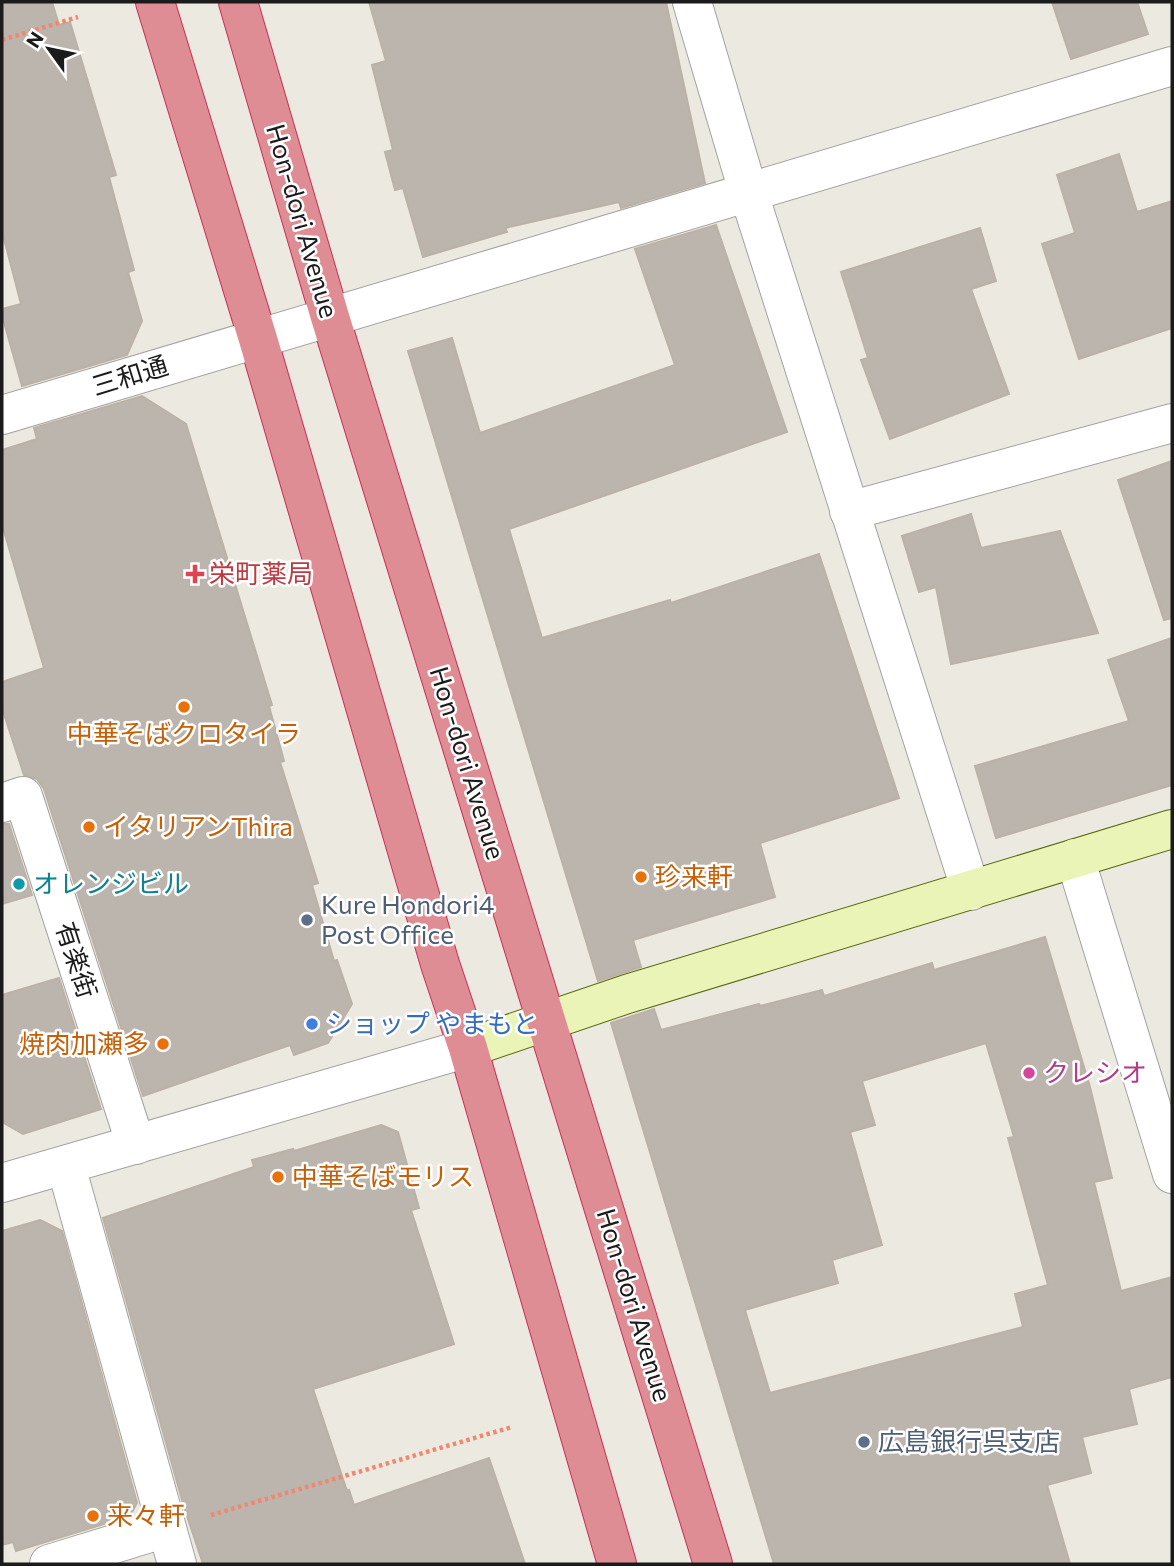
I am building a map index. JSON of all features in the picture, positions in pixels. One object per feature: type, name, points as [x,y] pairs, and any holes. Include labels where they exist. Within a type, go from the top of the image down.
[{"type":"highway","points":[[155,2],[258,339],[440,964],[468,1048],[617,1564]]},
{"type":"highway","name":"Hon-dori Avenue","points":[[238,2],[330,317],[713,1564]]},
{"type":"street","points":[[692,2],[748,191],[971,891]]},
{"type":"street","name":"三和通","points":[[2,415],[1172,66]]},
{"type":"street","points":[[849,511],[1172,423]]},
{"type":"street","name":"有楽街","points":[[2,803],[23,796],[136,1145]]},
{"type":"street","points":[[2,1183],[468,1048],[626,994],[1172,829]]},
{"type":"street","points":[[1074,859],[1172,1174]]},
{"type":"street","points":[[66,1166],[177,1564]]},
{"type":"street","points":[[49,1564],[166,1528]]},
{"type":"path","points":[[2,40],[78,17]]},
{"type":"path","points":[[166,1528],[512,1427]]},
{"type":"building","points":[[2,2],[52,2],[59,25],[70,22],[116,175],[109,177],[134,270],[128,272],[142,321],[127,355],[22,386],[2,315],[2,309],[21,304],[2,231]]},
{"type":"building","points":[[369,2],[666,2],[705,183],[621,208],[619,202],[505,228],[507,232],[423,257],[403,188],[395,190],[385,152],[393,150],[372,65],[386,61]]},
{"type":"building","points":[[1052,2],[1137,2],[1148,34],[1071,59]]},
{"type":"building","points":[[1119,154],[1137,212],[1172,201],[1172,328],[1079,359],[1042,244],[1075,233],[1057,175]]},
{"type":"building","points":[[716,225],[787,432],[509,529],[542,638],[670,600],[671,603],[819,554],[899,798],[760,843],[775,897],[633,940],[641,967],[598,981],[408,351],[452,338],[480,433],[675,365],[635,249]]},
{"type":"building","points":[[980,228],[996,281],[971,289],[1009,394],[890,439],[861,360],[868,358],[841,272]]},
{"type":"building","points":[[142,396],[186,424],[272,705],[269,706],[284,761],[280,762],[318,883],[312,885],[334,961],[337,960],[352,1004],[328,1043],[294,1055],[290,1045],[143,1096],[44,789],[37,779],[24,775],[2,708],[2,682],[44,668],[2,524],[2,450],[37,439],[34,428]]},
{"type":"building","points":[[1172,461],[1172,618],[1164,620],[1118,480]]},
{"type":"building","points":[[971,514],[981,548],[1060,531],[1098,633],[951,664],[936,587],[919,592],[902,536]]},
{"type":"building","points":[[1172,638],[1172,785],[996,838],[975,766],[1129,721],[1108,660]]},
{"type":"building","points":[[2,824],[9,824],[32,895],[2,904]]},
{"type":"building","points":[[1045,937],[1090,1087],[1112,1178],[1094,1182],[1121,1291],[1172,1277],[1172,1377],[1129,1389],[1137,1424],[1082,1437],[1091,1473],[1047,1485],[1070,1564],[774,1564],[611,1023],[654,1009],[661,1030],[822,990],[824,996],[932,963],[934,970]],"holes":[[[986,1043],[1014,1137],[1008,1138],[1048,1285],[1015,1294],[1023,1327],[770,1393],[745,1310],[838,1283],[832,1260],[882,1245],[850,1132],[875,1125],[862,1081]]]},
{"type":"building","points":[[59,978],[101,1109],[23,1134],[2,1122],[2,995]]},
{"type":"building","points":[[381,1125],[398,1132],[419,1208],[411,1210],[454,1344],[313,1389],[354,1505],[489,1458],[525,1564],[203,1564],[184,1507],[103,1218],[254,1167],[252,1160],[293,1149],[294,1151]]},
{"type":"building","points":[[40,1220],[62,1231],[137,1503],[130,1516],[16,1551],[13,1542],[2,1545],[2,1231]]},
{"type":"place","name":"栄町薬局","points":[[195,574]]},
{"type":"place","name":"中華そばクロタイラ","points":[[184,707]]},
{"type":"place","name":"イタリアンThira","points":[[89,827]]},
{"type":"place","name":"珍来軒","points":[[641,877]]},
{"type":"place","name":"オレンジビル","points":[[19,884]]},
{"type":"place","name":"Kure Hondori4 Post Office","points":[[307,920]]},
{"type":"place","name":"ショップ やまもと","points":[[312,1024]]},
{"type":"place","name":"焼肉加瀬多","points":[[163,1044]]},
{"type":"place","name":"クレシオ","points":[[1029,1073]]},
{"type":"place","name":"中華そばモリス","points":[[278,1177]]},
{"type":"place","name":"広島銀行呉支店","points":[[864,1442]]},
{"type":"place","name":"来々軒","points":[[93,1516]]}]
